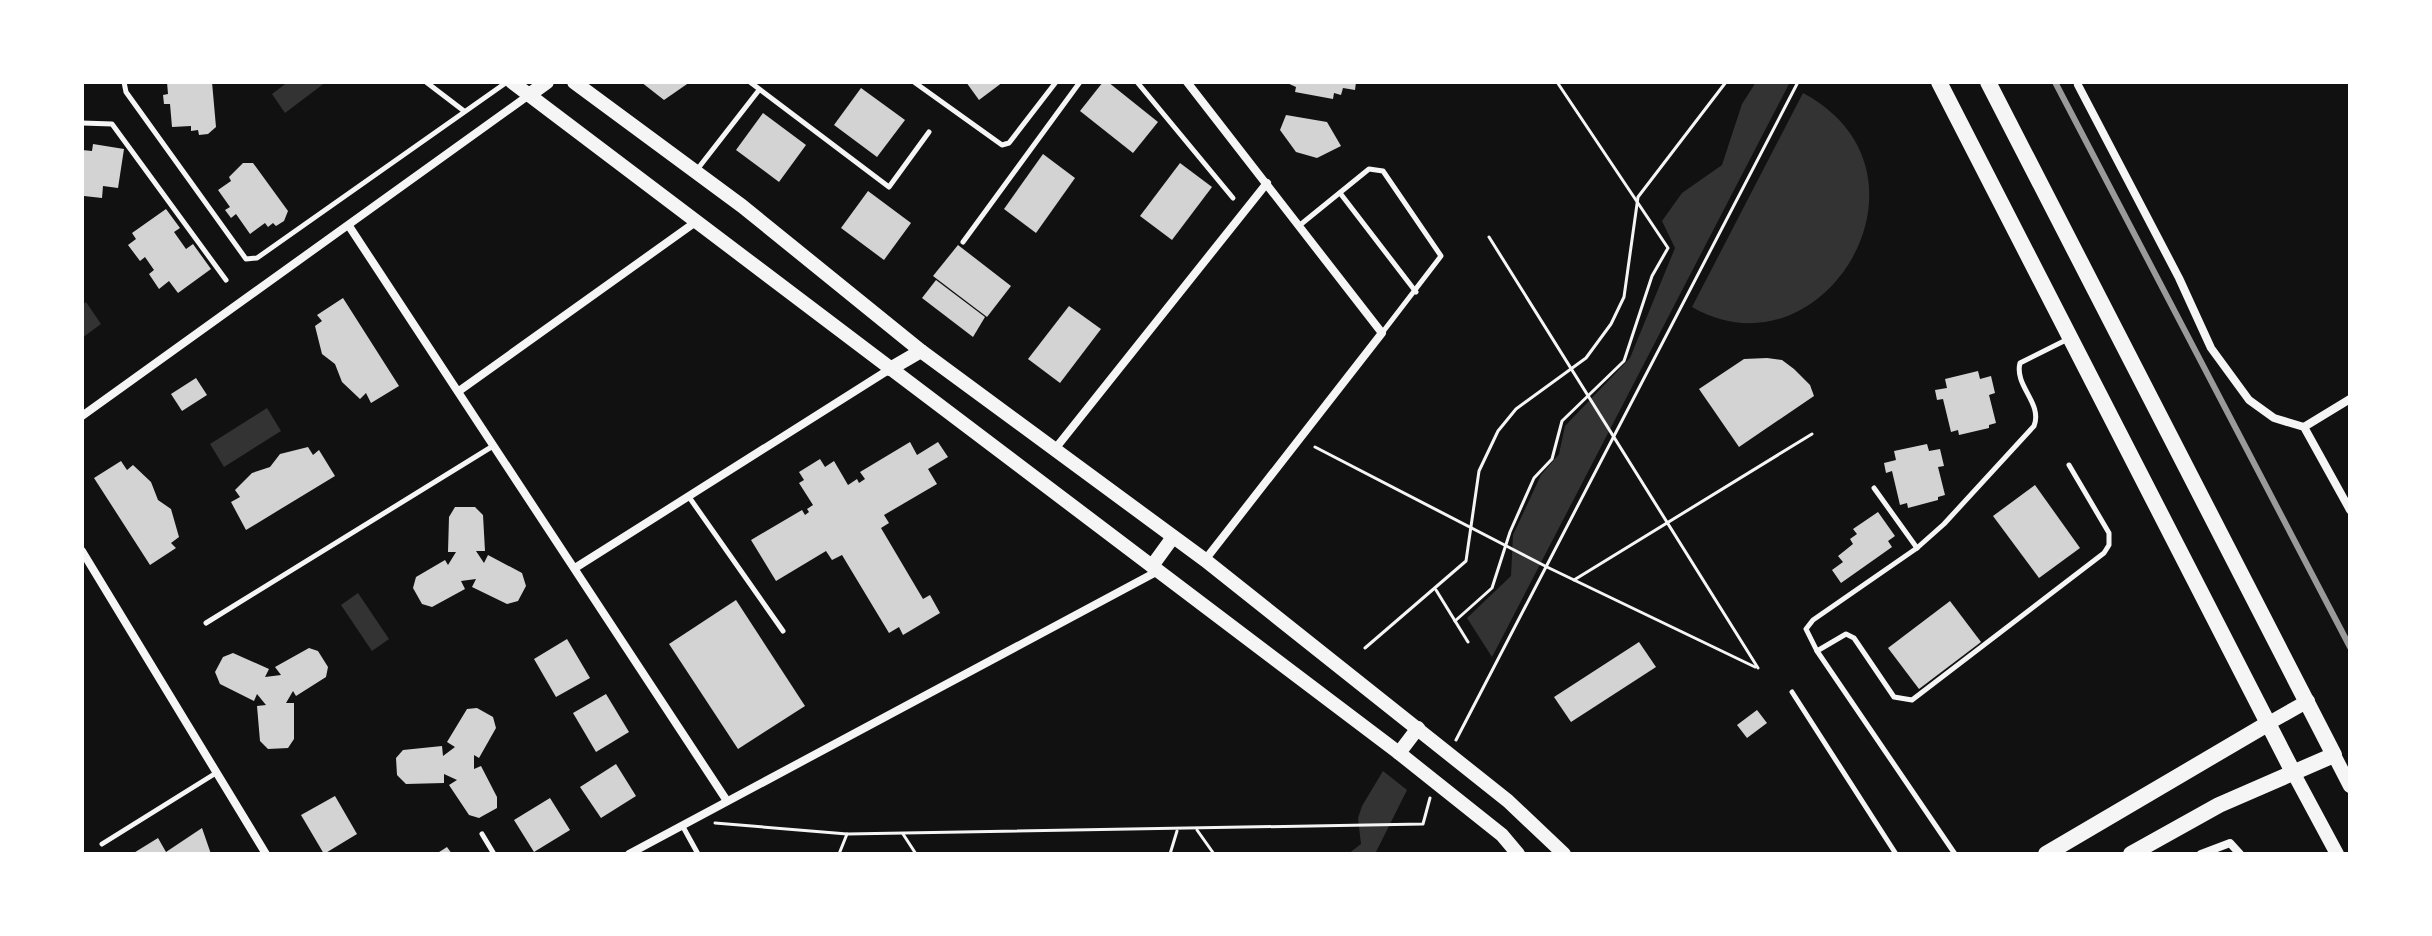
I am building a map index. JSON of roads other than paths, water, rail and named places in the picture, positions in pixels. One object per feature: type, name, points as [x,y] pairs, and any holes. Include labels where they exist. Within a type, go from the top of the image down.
[{"type":"main road","points":[[509,82],[1399,753],[1502,835],[1518,854]]},
{"type":"main road","points":[[529,95],[547,82]]},
{"type":"main road","points":[[574,82],[695,172],[921,351],[1205,560],[1508,801],[1564,854]]},
{"type":"main road","points":[[1939,82],[2337,854]]},
{"type":"main road","points":[[1988,82],[2350,786]]},
{"type":"main road","points":[[890,369],[921,351]]},
{"type":"main road","points":[[1155,568],[1173,537]]},
{"type":"main road","points":[[2046,854],[2308,701]]},
{"type":"main road","points":[[1399,753],[1418,728]]},
{"type":"main road","points":[[2131,854],[2219,805],[2334,755]]},
{"type":"street","points":[[1187,82],[1382,333],[1205,560]]},
{"type":"street","points":[[2078,85],[2179,278],[2211,348],[2249,400],[2274,418],[2304,427],[2350,510]]},
{"type":"street","points":[[82,416],[529,95]]},
{"type":"street","points":[[1055,449],[1267,183]]},
{"type":"street","points":[[459,391],[697,221]]},
{"type":"street","points":[[349,226],[727,801]]},
{"type":"street","points":[[575,568],[890,369]]},
{"type":"street","points":[[2304,427],[2350,399]]},
{"type":"street","points":[[82,551],[266,854]]},
{"type":"street","points":[[629,854],[1155,568]]},
{"type":"street","points":[[2201,854],[2230,843],[2240,854]]},
{"type":"lane","points":[[124,82],[126,92],[246,259],[257,258],[509,82]]},
{"type":"lane","points":[[426,82],[464,111]]},
{"type":"lane","points":[[750,82],[889,187],[929,132]]},
{"type":"lane","points":[[914,82],[995,142],[1006,145],[1056,82]]},
{"type":"lane","points":[[963,242],[1080,82]]},
{"type":"lane","points":[[1137,82],[1233,198]]},
{"type":"lane","points":[[695,172],[759,90]]},
{"type":"lane","points":[[82,123],[112,124],[226,280]]},
{"type":"lane","points":[[1300,225],[1369,169],[1383,171],[1440,250],[1437,264],[1382,333]]},
{"type":"lane","points":[[1340,193],[1416,292]]},
{"type":"lane","points":[[1955,854],[1817,651],[1806,629],[1813,620],[1917,548],[1944,524],[2034,426],[2034,406],[2021,381],[2020,363],[2070,337]]},
{"type":"lane","points":[[206,623],[494,446]]},
{"type":"lane","points":[[1817,651],[1846,634],[1854,638],[1894,697],[1912,700],[2104,553],[2109,545],[2109,533],[2069,465]]},
{"type":"lane","points":[[1874,488],[1917,548]]},
{"type":"lane","points":[[688,496],[783,631]]},
{"type":"lane","points":[[1792,692],[1896,854]]},
{"type":"lane","points":[[102,844],[217,773]]},
{"type":"lane","points":[[686,823],[698,854]]},
{"type":"lane","points":[[482,834],[494,854]]},
{"type":"railway","points":[[2055,82],[2350,647]]}]
